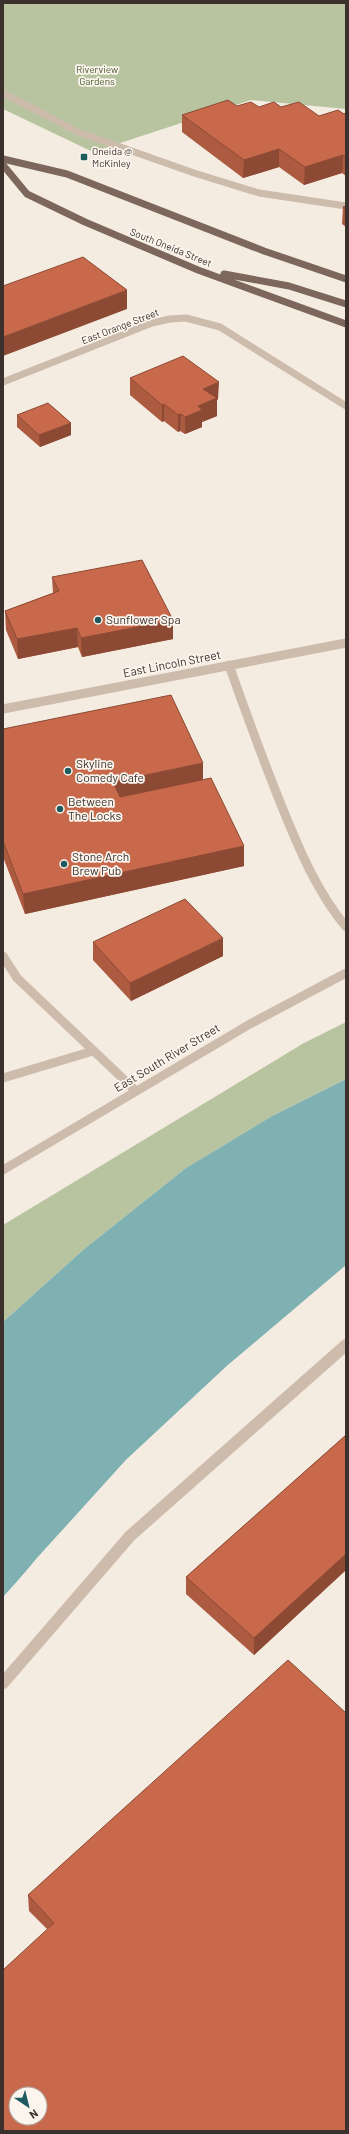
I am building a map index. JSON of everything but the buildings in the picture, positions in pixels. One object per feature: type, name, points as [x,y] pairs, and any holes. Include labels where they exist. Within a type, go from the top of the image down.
[{"type":"main road","points":[[3,160],[67,174],[264,251],[346,280]]},
{"type":"main road","name":"South Oneida Street","points":[[3,165],[27,194],[92,225],[198,270],[346,324]]},
{"type":"main road","points":[[198,270],[288,286],[346,304]]},
{"type":"street","points":[[3,93],[78,132],[111,145],[194,173],[259,193],[346,206]]},
{"type":"street","name":"East Orange Street","points":[[3,382],[152,323],[168,318],[182,317],[208,322],[220,327],[346,406]]},
{"type":"street","name":"East Lincoln Street","points":[[3,709],[346,643]]},
{"type":"street","points":[[229,665],[268,772],[303,856],[333,913],[346,927]]},
{"type":"street","points":[[3,956],[17,978],[136,1091]]},
{"type":"street","name":"East South River Street","points":[[3,1170],[250,1024],[346,973]]},
{"type":"street","points":[[3,1078],[93,1051]]},
{"type":"street","points":[[3,1683],[130,1536],[346,1345]]},
{"type":"green space","name":"Riverview Gardens","points":[[3,3],[346,3],[346,109],[251,100],[93,152],[3,109]]},
{"type":"green space","points":[[346,1022],[346,1079],[272,1116],[186,1168],[83,1250],[3,1322],[3,1225],[304,1043]]},
{"type":"water","points":[[346,1079],[346,1269],[228,1365],[126,1460],[3,1597],[3,1322],[83,1250],[186,1168],[272,1116]]},
{"type":"pier","points":[[346,1265],[346,1271],[229,1366],[128,1461],[3,1599],[36,1559],[126,1460],[228,1365]]},
{"type":"place","name":"Oneida @ McKinley","points":[[84,157]]},
{"type":"place","name":"Sunflower Spa","points":[[98,620]]},
{"type":"place","name":"Skyline Comedy Cafe","points":[[68,771]]},
{"type":"place","name":"Between The Locks","points":[[60,809]]},
{"type":"place","name":"Stone Arch Brew Pub","points":[[64,864]]}]
